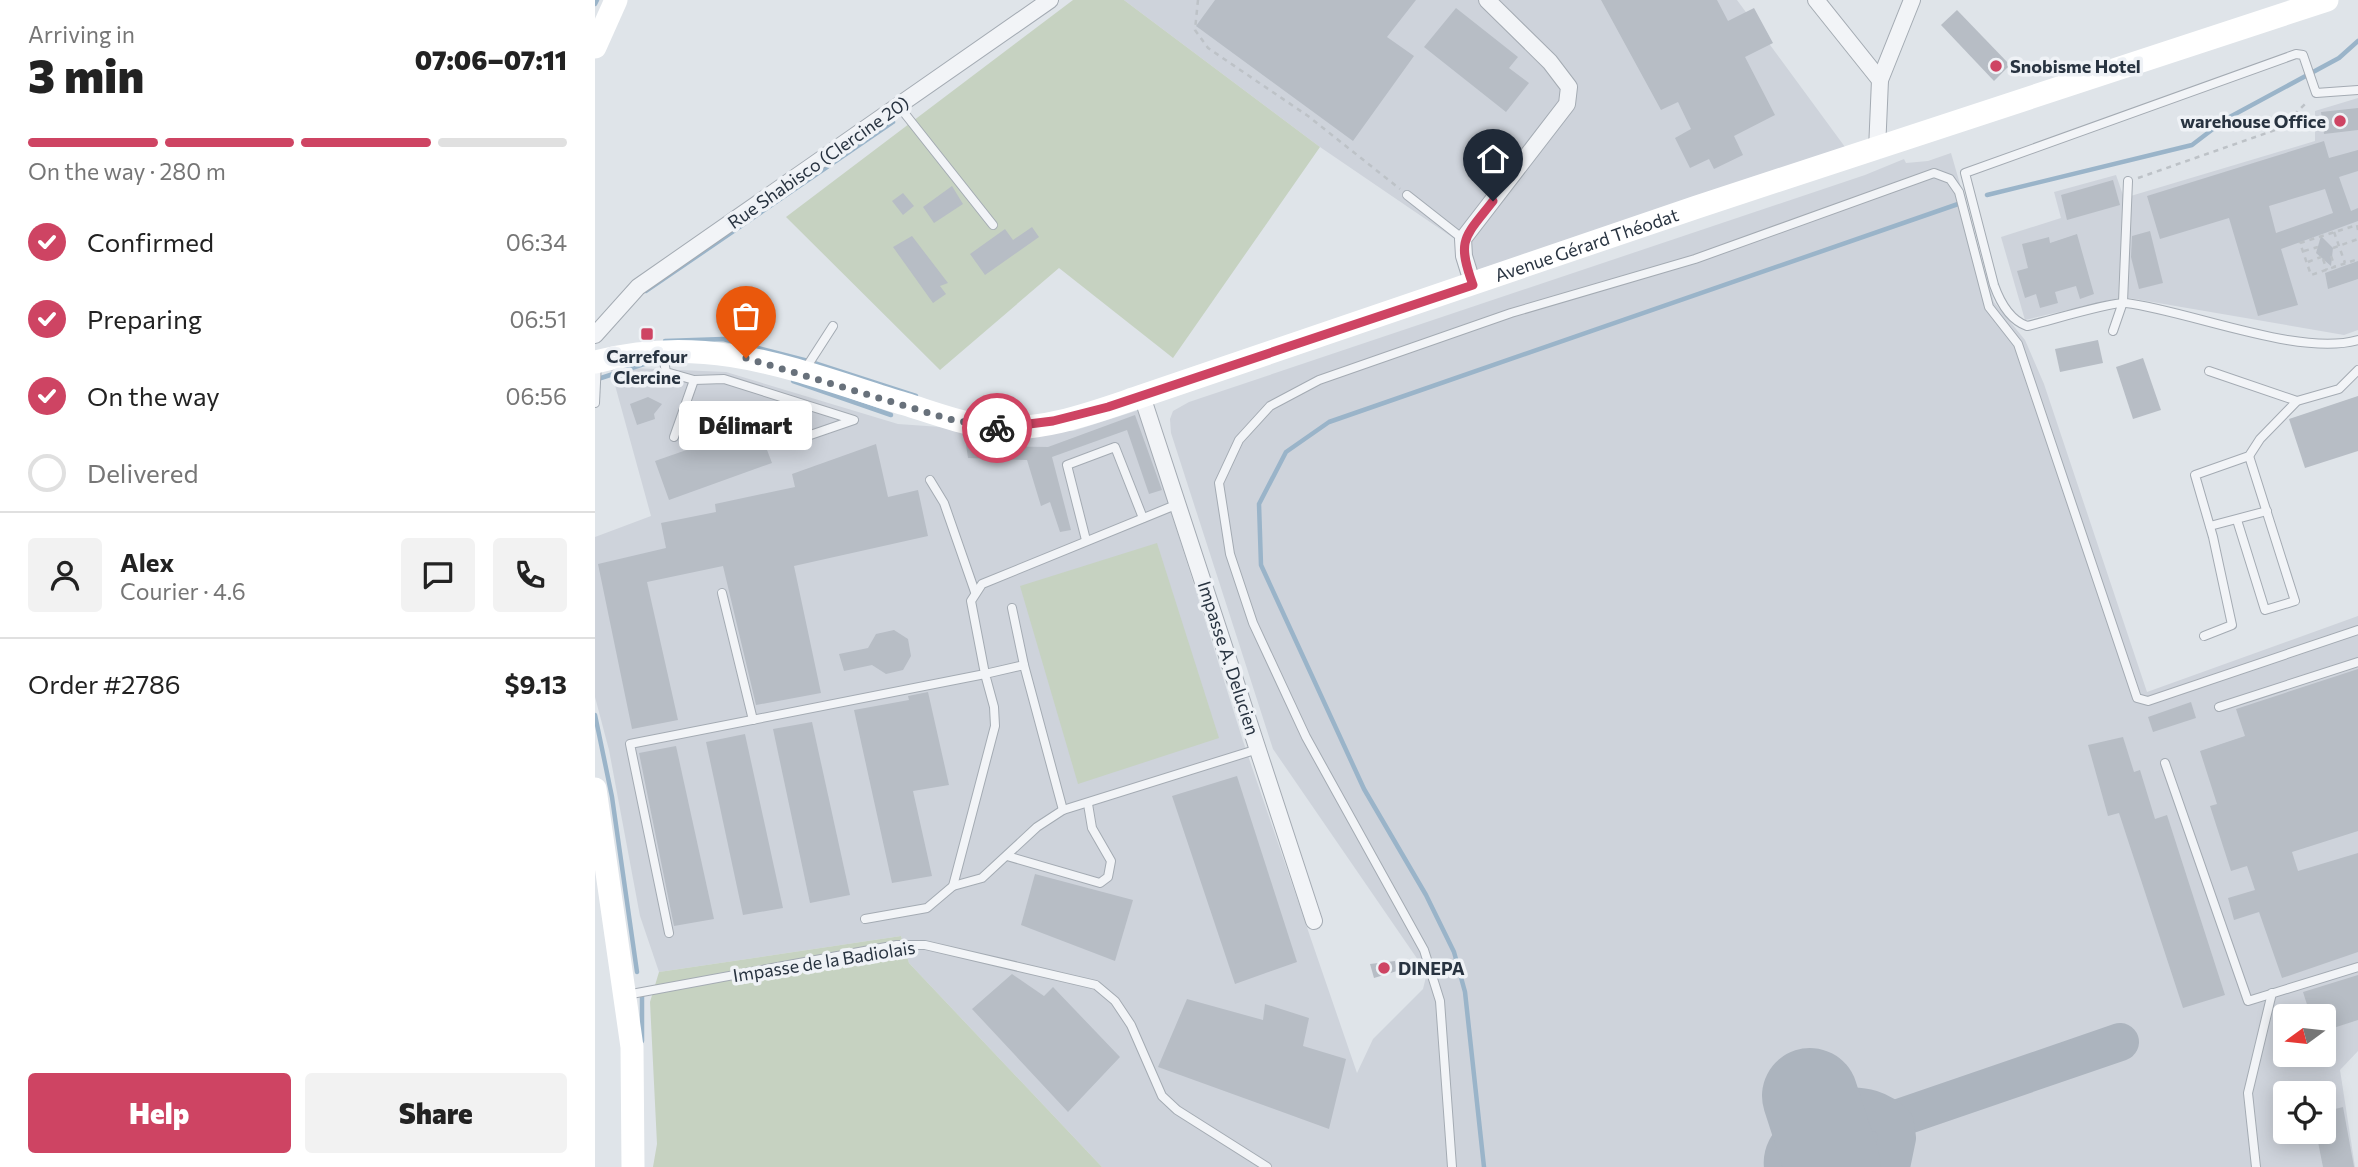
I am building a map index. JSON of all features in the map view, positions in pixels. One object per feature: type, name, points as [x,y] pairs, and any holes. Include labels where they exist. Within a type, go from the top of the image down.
[{"type":"street","points":[[595,47],[616,0]]},
{"type":"street","name":"Rue Shabisco (Clercine 20)","points":[[595,335],[638,287],[1050,0]]},
{"type":"street","points":[[1473,285],[1464,256],[1463,239],[1567,104],[1569,87],[1550,62],[1487,0]]},
{"type":"street","points":[[1817,0],[1880,80]]},
{"type":"street","points":[[1877,150],[1880,80],[1912,0]]},
{"type":"street","name":"Avenue Gérard Théodat","points":[[596,362],[662,350],[722,352],[803,373],[949,419],[994,428],[1062,419],[1142,396],[1697,207],[2327,0]]},
{"type":"street","name":"Impasse A. Delucien","points":[[1142,396],[1314,921]]},
{"type":"street","points":[[595,792],[627,995],[632,1046],[633,1167]]},
{"type":"lane","points":[[2358,90],[2314,91],[2303,55],[2296,54],[1965,173],[1999,300],[2020,323],[2027,326],[2123,302],[2301,342],[2340,345],[2358,340]]},
{"type":"lane","points":[[898,105],[993,225]]},
{"type":"lane","points":[[1452,1167],[1440,1001],[1424,950],[1306,737],[1253,622],[1230,554],[1219,483],[1239,440],[1270,406],[1319,380],[1486,322],[1695,259],[1914,177],[1934,173],[1950,179],[1959,192],[1989,307],[2018,344],[2137,698],[2148,701],[2358,630]]},
{"type":"lane","points":[[2113,331],[2123,302],[2128,181]]},
{"type":"lane","points":[[1407,195],[1463,239]]},
{"type":"lane","points":[[803,373],[833,327]]},
{"type":"lane","points":[[662,350],[666,372],[694,380],[724,379],[854,420],[790,442]]},
{"type":"lane","points":[[595,403],[596,362]]},
{"type":"lane","points":[[2204,636],[2232,625],[2210,526],[2195,475],[2249,456],[2260,439],[2297,401],[2340,389],[2358,370]]},
{"type":"lane","points":[[2209,371],[2297,401]]},
{"type":"lane","points":[[674,437],[694,380]]},
{"type":"lane","points":[[1086,540],[1067,465],[1115,447],[1143,518]]},
{"type":"lane","points":[[2237,520],[2265,610],[2295,601],[2249,456]]},
{"type":"lane","points":[[930,480],[944,503],[975,592]]},
{"type":"lane","points":[[953,886],[995,726],[994,707],[971,601],[975,592],[991,580],[1178,504]]},
{"type":"lane","points":[[2210,526],[2267,511]]},
{"type":"lane","points":[[722,593],[753,720]]},
{"type":"lane","points":[[1012,608],[1024,666],[1063,810]]},
{"type":"lane","points":[[2219,707],[2358,662]]},
{"type":"lane","points":[[669,933],[630,744],[1024,666]]},
{"type":"lane","points":[[865,919],[927,908],[953,886],[982,878],[1037,827],[1063,810],[1258,749]]},
{"type":"lane","points":[[2165,763],[2248,1001],[2358,967]]},
{"type":"lane","points":[[1007,856],[1100,883],[1108,877],[1111,860],[1093,828],[1088,804]]},
{"type":"lane","name":"Impasse de la Badiolais","points":[[627,995],[897,946],[925,945],[1096,985],[1115,1001],[1132,1025],[1163,1096],[1177,1110],[1267,1167]]},
{"type":"lane","points":[[2256,1167],[2248,1093],[2271,993]]},
{"type":"path","points":[[1198,0],[1195,30],[1208,48],[1308,116],[1407,195]]},
{"type":"path","points":[[2128,181],[2281,128],[2314,91]]},
{"type":"path","points":[[2358,230],[2357,225],[2300,243],[2311,275],[2358,259]]},
{"type":"path","points":[[2334,232],[2345,264]]},
{"type":"path","points":[[2324,235],[2326,242]]},
{"type":"path","points":[[2303,252],[2318,246],[2317,237]]},
{"type":"path","points":[[2333,248],[2358,239]]},
{"type":"path","points":[[2331,256],[2335,267]]},
{"type":"path","points":[[2307,263],[2322,258],[2327,270]]},
{"type":"shaded area","points":[[1124,0],[1737,0],[1845,147],[1478,273],[1471,250],[1320,147]]},
{"type":"shaded area","points":[[2358,98],[2358,330],[2344,335],[2123,297],[2025,320],[2001,237],[2061,218],[2054,192],[2116,175],[2124,198],[2315,141],[2315,111]]},
{"type":"shaded area","points":[[1951,153],[1994,302],[2025,340],[2044,384],[2147,692],[2358,616],[2358,1051],[2340,1070],[2355,1167],[1102,1167],[909,963],[901,936],[659,972],[640,916],[609,750],[595,697],[595,537],[651,516],[610,367],[726,372],[898,424],[1073,431],[1139,410],[1243,741],[1357,1073],[1373,1039],[1423,989],[1427,973],[1273,749],[1171,433],[1170,419],[1173,411],[1189,402],[1865,175],[1904,159],[1906,163],[1928,161]]},
{"type":"green space","points":[[1073,0],[1124,0],[1320,147],[1173,358],[1059,268],[940,370],[786,217]]},
{"type":"green space","points":[[1157,543],[1219,738],[1078,784],[1020,586]]},
{"type":"green space","points":[[901,936],[909,963],[1102,1167],[653,1167],[657,1144],[650,1002],[659,972]]},
{"type":"building","points":[[1215,0],[1416,0],[1387,37],[1414,56],[1353,141],[1196,26]]},
{"type":"building","points":[[1601,0],[1717,0],[1728,21],[1754,8],[1773,43],[1745,57],[1775,115],[1734,136],[1743,155],[1714,169],[1709,159],[1690,168],[1675,138],[1691,129],[1678,102],[1661,110]]},
{"type":"building","points":[[1456,8],[1518,57],[1509,68],[1529,83],[1506,112],[1424,47]]},
{"type":"building","points":[[1957,10],[2010,65],[1994,81],[1941,25]]},
{"type":"building","name":"warehouse Office","points":[[2358,108],[2358,130],[2324,134],[2321,112]]},
{"type":"building","points":[[2324,141],[2329,158],[2358,150],[2358,171],[2339,177],[2351,211],[2358,208],[2358,221],[2281,249],[2298,305],[2258,316],[2229,218],[2160,239],[2147,196]],"holes":[[[2325,189],[2333,213],[2276,233],[2269,206]]]},
{"type":"building","points":[[2113,180],[2120,205],[2067,220],[2061,195]]},
{"type":"building","points":[[952,186],[963,204],[934,223],[923,207]]},
{"type":"building","points":[[903,193],[914,206],[903,215],[892,201]]},
{"type":"building","points":[[1032,227],[1039,237],[985,275],[970,254],[1005,229],[1013,240]]},
{"type":"building","points":[[2150,231],[2163,283],[2139,289],[2131,257],[2132,236]]},
{"type":"building","points":[[2077,234],[2094,294],[2080,299],[2076,286],[2055,292],[2058,303],[2040,308],[2036,294],[2025,298],[2017,271],[2028,268],[2022,244],[2049,237],[2050,243]]},
{"type":"building","points":[[912,236],[948,283],[940,286],[946,294],[933,303],[893,247]]},
{"type":"building","points":[[2321,236],[2333,248],[2331,266],[2316,253]]},
{"type":"building","points":[[2358,261],[2358,279],[2328,289],[2325,273]]},
{"type":"building","points":[[2098,340],[2103,363],[2060,372],[2055,349]]},
{"type":"building","points":[[2143,358],[2161,410],[2133,419],[2116,367]]},
{"type":"building","points":[[2358,396],[2358,451],[2305,468],[2289,419]]},
{"type":"building","points":[[648,397],[662,404],[654,414],[655,419],[637,425],[630,404]]},
{"type":"building","points":[[713,406],[759,429],[772,463],[669,500],[655,461],[695,447]]},
{"type":"building","points":[[1135,415],[1162,490],[1149,494],[1127,430],[1052,457],[1071,530],[1060,532],[1050,502],[1041,506],[1027,460],[968,458],[965,438],[980,446],[1048,447]]},
{"type":"building","points":[[876,444],[888,497],[918,490],[928,536],[794,566],[821,693],[756,705],[723,566],[647,582],[678,720],[632,729],[598,564],[666,548],[661,523],[716,512],[715,504],[795,487],[792,474]]},
{"type":"building","points":[[894,630],[908,639],[911,656],[903,670],[886,674],[872,665],[844,671],[839,654],[868,648],[876,634]]},
{"type":"building","points":[[2358,669],[2358,831],[2292,852],[2298,871],[2358,853],[2358,952],[2282,978],[2259,912],[2234,920],[2228,898],[2255,890],[2247,866],[2231,871],[2210,806],[2217,804],[2200,751],[2245,736],[2236,709]]},
{"type":"building","points":[[928,692],[949,785],[913,791],[932,876],[892,883],[854,710],[909,700],[908,696]]},
{"type":"building","points":[[2191,702],[2196,718],[2153,732],[2148,717]]},
{"type":"building","points":[[812,722],[850,895],[810,903],[773,729]]},
{"type":"building","points":[[745,734],[783,908],[743,915],[706,742]]},
{"type":"building","points":[[2123,737],[2134,772],[2140,770],[2155,819],[2167,815],[2225,995],[2183,1008],[2119,813],[2108,816],[2088,745]]},
{"type":"building","points":[[676,746],[714,919],[674,926],[639,753]]},
{"type":"building","points":[[1237,776],[1297,962],[1235,984],[1172,796]]},
{"type":"building","points":[[1035,874],[1133,900],[1115,961],[1021,925]]},
{"type":"building","name":"DINEPA","points":[[1395,961],[1397,971],[1374,978],[1370,964]]},
{"type":"building","points":[[1012,974],[1044,996],[1053,987],[1120,1057],[1068,1112],[972,1009]]},
{"type":"building","points":[[2358,975],[2358,1020],[2336,1027],[2336,1004],[2307,1004],[2303,992]]},
{"type":"building","points":[[1187,999],[1263,1020],[1265,1004],[1309,1018],[1303,1046],[1346,1059],[1329,1129],[1158,1067]]},
{"type":"building","points":[[2343,1107],[2354,1167],[2323,1167],[2318,1144],[2336,1144],[2336,1109]]},
{"type":"waterway","points":[[595,4],[597,0]]},
{"type":"waterway","points":[[1987,195],[2192,145],[2226,119],[2339,58],[2358,41]]},
{"type":"waterway","points":[[646,291],[893,122]]},
{"type":"waterway","points":[[1484,1167],[1465,992],[1454,952],[1426,895],[1364,789],[1261,565],[1259,504],[1286,452],[1329,422],[1961,203]]},
{"type":"waterway","points":[[665,341],[723,339],[808,361]]},
{"type":"waterway","points":[[811,362],[916,396]]},
{"type":"waterway","points":[[601,378],[647,363]]},
{"type":"waterway","points":[[793,381],[891,415]]},
{"type":"waterway","points":[[595,715],[612,797],[637,972]]},
{"type":"waterway","points":[[642,996],[642,1041]]},
{"type":"taxiway","points":[[1826,1143],[2120,1042]]},
{"type":"taxiway","points":[[1783,1167],[1786,1148],[1807,1123],[1831,1110],[1845,1107],[1871,1109],[1895,1124],[1897,1138],[1891,1167]]},
{"type":"runway","points":[[1810,1096],[1833,1167]]},
{"type":"way so far","points":[[746,358],[949,419],[997,428]]},
{"type":"place","name":"Snobisme Hotel","points":[[1996,66]]},
{"type":"place","name":"warehouse Office","points":[[2340,121]]},
{"type":"place","name":"Carrefour Clercine","points":[[647,334]]},
{"type":"place","name":"Délimart","points":[[746,358]]},
{"type":"place","name":"DINEPA","points":[[1384,968]]},
{"type":"route","points":[[997,428],[1034,425],[1108,407],[1473,285],[1464,256],[1463,239],[1493,201]]}]
